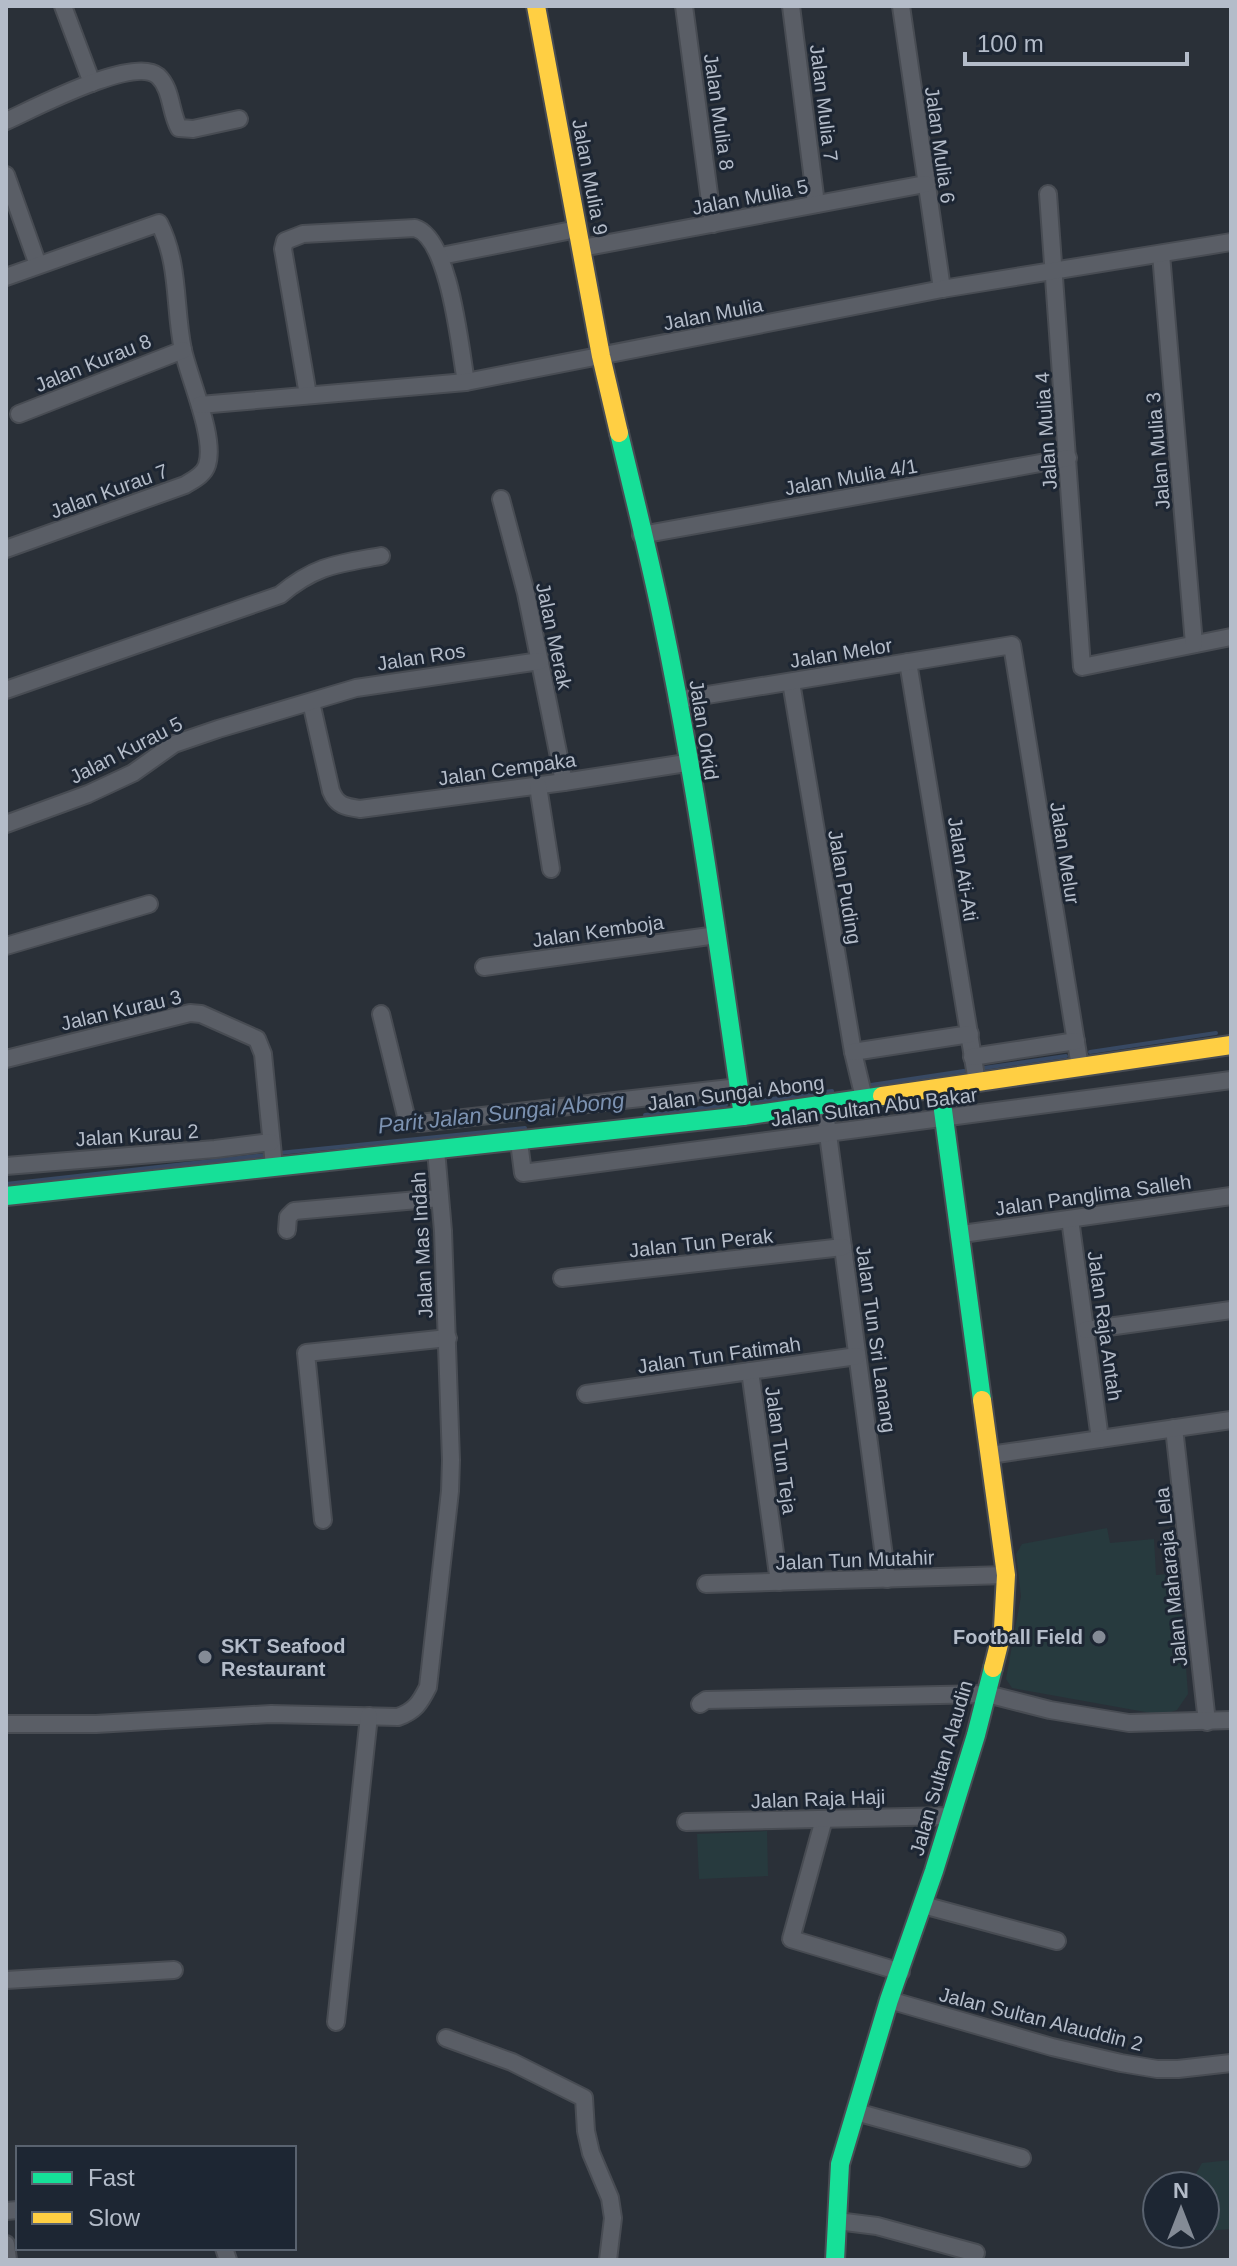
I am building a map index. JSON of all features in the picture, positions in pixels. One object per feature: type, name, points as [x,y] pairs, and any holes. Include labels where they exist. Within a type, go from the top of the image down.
[{"type":"street","points":[[63,6],[92,83]]},
{"type":"street","name":"Jalan Mulia 9","points":[[536,6],[601,356]]},
{"type":"street","name":"Jalan Mulia 8","points":[[684,6],[713,224]]},
{"type":"street","name":"Jalan Mulia 7","points":[[791,6],[816,204]]},
{"type":"street","name":"Jalan Mulia 6","points":[[901,6],[942,289]]},
{"type":"street","points":[[6,121],[92,83],[130,71],[148,71],[159,77],[168,92],[173,117],[179,128],[193,129],[239,119]]},
{"type":"street","points":[[6,175],[38,265]]},
{"type":"street","name":"Jalan Mulia 5","points":[[582,248],[925,184]]},
{"type":"street","name":"Jalan Mulia 4","points":[[1048,194],[1082,667],[1194,644]]},
{"type":"street","points":[[6,277],[159,223],[172,253],[183,350],[200,405]]},
{"type":"street","points":[[308,395],[283,249],[285,241],[303,234],[415,228],[427,235],[441,256],[466,382]]},
{"type":"street","points":[[441,256],[577,229]]},
{"type":"street","name":"Jalan Mulia","points":[[200,405],[466,382],[942,289],[1231,242]]},
{"type":"street","name":"Jalan Mulia 3","points":[[1161,254],[1194,644]]},
{"type":"street","name":"Jalan Kurau 8","points":[[19,414],[183,350]]},
{"type":"street","name":"Jalan Orkid","points":[[601,356],[663,623],[717,935],[743,1116]]},
{"type":"street","name":"Jalan Kurau 7","points":[[6,549],[185,485],[199,476],[207,466],[208,452],[200,405]]},
{"type":"street","name":"Jalan Mulia 4/1","points":[[641,535],[1068,458]]},
{"type":"street","name":"Jalan Merak","points":[[501,499],[526,593],[564,782]]},
{"type":"street","points":[[6,690],[280,595],[300,578],[324,566],[381,556]]},
{"type":"street","points":[[1194,644],[1231,637]]},
{"type":"street","name":"Jalan Melor","points":[[677,700],[1012,645]]},
{"type":"street","name":"Jalan Melur","points":[[1012,645],[1080,1067]]},
{"type":"street","name":"Jalan Ros","points":[[311,702],[356,688],[540,661]]},
{"type":"street","name":"Jalan Ati-Ati","points":[[908,662],[977,1082]]},
{"type":"street","name":"Jalan Puding","points":[[791,682],[853,1052],[864,1098]]},
{"type":"street","name":"Jalan Cempaka","points":[[311,702],[334,800],[344,807],[360,809],[686,763]]},
{"type":"street","name":"Jalan Kurau 5","points":[[6,824],[88,794],[133,773],[174,744],[311,702]]},
{"type":"street","points":[[538,786],[551,869]]},
{"type":"street","points":[[6,946],[149,904]]},
{"type":"street","name":"Jalan Kemboja","points":[[484,967],[717,935]]},
{"type":"street","name":"Jalan Kurau 3","points":[[6,1059],[190,1013],[201,1014],[257,1039],[263,1054],[274,1166]]},
{"type":"street","points":[[381,1014],[406,1116],[410,1121],[419,1123],[739,1087]]},
{"type":"street","points":[[853,1052],[970,1034]]},
{"type":"street","points":[[972,1057],[1076,1041]]},
{"type":"street","name":"Jalan Sungai Abong","points":[[13,1180],[190,1163],[274,1166],[519,1142],[743,1116],[1231,1045]]},
{"type":"street","name":"Jalan Sultan Abu Bakar","points":[[519,1142],[523,1173],[1231,1080]]},
{"type":"street","name":"Jalan Sultan Alaudin","points":[[835,2260],[840,2164],[889,2000],[901,1972],[951,1816],[1003,1628],[1006,1575],[940,1088]]},
{"type":"street","name":"Jalan Tun Sri Lanang","points":[[824,1104],[887,1579]]},
{"type":"street","name":"Jalan Kurau 2","points":[[190,1163],[271,1142]]},
{"type":"street","name":"Jalan Mas Indah","points":[[6,1724],[96,1724],[271,1714],[398,1717],[420,1704],[428,1687],[450,1491],[448,1338],[436,1150]]},
{"type":"street","name":"Jalan Kurau 2","points":[[13,1180],[149,1167]]},
{"type":"street","name":"Jalan Panglima Salleh","points":[[962,1234],[1231,1196]]},
{"type":"street","points":[[287,1230],[288,1217],[294,1211],[440,1198]]},
{"type":"street","name":"Jalan Raja Antah","points":[[1070,1219],[1100,1439]]},
{"type":"street","name":"Jalan Tun Perak","points":[[562,1278],[843,1247]]},
{"type":"street","points":[[1086,1330],[1231,1310]]},
{"type":"street","points":[[323,1520],[306,1353],[448,1338]]},
{"type":"street","name":"Jalan Tun Fatimah","points":[[586,1394],[857,1356]]},
{"type":"street","name":"Jalan Tun Teja","points":[[750,1371],[779,1582]]},
{"type":"street","points":[[990,1455],[1231,1420]]},
{"type":"street","name":"Jalan Maharaja Lela","points":[[1174,1428],[1207,1722]]},
{"type":"street","name":"Jalan Tun Mutahir","points":[[706,1584],[1006,1575]]},
{"type":"street","points":[[700,1704],[706,1700],[987,1694],[1050,1710],[1129,1723],[1231,1720]]},
{"type":"street","points":[[336,2022],[369,1716]]},
{"type":"street","name":"Jalan Raja Haji","points":[[686,1822],[951,1816]]},
{"type":"street","points":[[824,1819],[791,1939],[901,1972]]},
{"type":"street","points":[[923,1905],[1057,1941]]},
{"type":"street","points":[[6,1980],[174,1970]]},
{"type":"street","name":"Jalan Sultan Alauddin 2","points":[[889,2000],[1052,2047],[1121,2063],[1157,2069],[1231,2063]]},
{"type":"street","points":[[446,2038],[501,2057],[584,2098],[591,2153],[610,2198],[613,2218],[608,2260]]},
{"type":"street","points":[[856,2112],[1022,2158]]},
{"type":"street","points":[[837,2221],[877,2226],[976,2253]]},
{"type":"street","points":[[6,2244],[8,2260]]},
{"type":"green space","name":"Football Field","points":[[1107,1528],[1110,1543],[1154,1539],[1156,1575],[1179,1573],[1188,1694],[1177,1710],[1162,1715],[1012,1688],[1006,1679],[1021,1596],[1016,1554],[1022,1544]]},
{"type":"green space","points":[[767,1831],[768,1876],[699,1879],[697,1834]]},
{"type":"green space","points":[[1231,2160],[1231,2229],[1221,2230],[1221,2170],[1198,2170],[1202,2163]]},
{"type":"waterway","name":"Parit Jalan Sungai Abong","points":[[1090,1052],[1216,1033]]},
{"type":"waterway","name":"Parit Jalan Sungai Abong","points":[[984,1068],[1066,1056]]},
{"type":"waterway","name":"Parit Jalan Sungai Abong","points":[[871,1085],[964,1071]]},
{"type":"waterway","name":"Parit Jalan Sungai Abong","points":[[750,1102],[832,1091]]},
{"type":"waterway","name":"Parit Jalan Sungai Abong","points":[[645,1115],[726,1105]]},
{"type":"waterway","name":"Parit Jalan Sungai Abong","points":[[279,1153],[525,1128]]},
{"type":"waterway","name":"Parit Jalan Sungai Abong","points":[[6,1184],[266,1155]]},
{"type":"traffic: fast","points":[[619,433],[675,684],[707,869],[743,1116]]},
{"type":"traffic: fast","points":[[940,1088],[982,1400]]},
{"type":"traffic: fast","points":[[6,1196],[743,1116],[882,1096]]},
{"type":"traffic: fast","points":[[835,2260],[840,2164],[889,2000],[934,1871],[976,1735],[993,1668]]},
{"type":"traffic: slow","points":[[536,6],[601,356],[619,433]]},
{"type":"traffic: slow","points":[[882,1096],[1231,1045]]},
{"type":"traffic: slow","points":[[982,1400],[1006,1575],[1003,1628],[993,1668]]},
{"type":"place","name":"Football Field","points":[[1099,1637]]},
{"type":"place","name":"SKT Seafood Restaurant","points":[[205,1657]]}]
